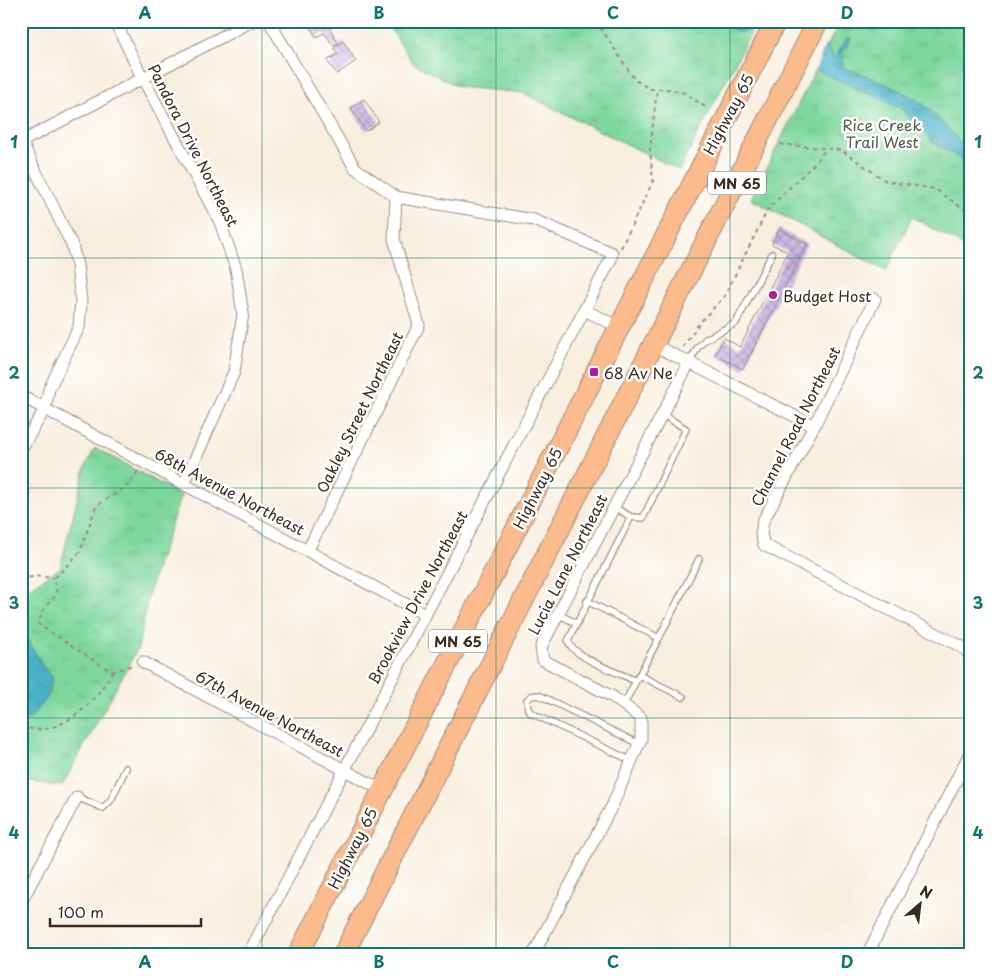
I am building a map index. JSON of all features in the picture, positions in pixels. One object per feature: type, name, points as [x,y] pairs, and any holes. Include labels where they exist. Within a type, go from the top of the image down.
[{"type":"highway","name":"Highway 65","points":[[298,955],[776,21]]},
{"type":"highway","name":"MN 65","points":[[343,955],[818,21]]},
{"type":"street","name":"Pandora Drive Northeast","points":[[114,21],[220,222],[236,269],[243,314],[234,372],[184,484]]},
{"type":"street","points":[[21,449],[45,409],[49,389],[80,326],[81,301],[77,265],[72,245],[21,142],[252,21]]},
{"type":"street","points":[[269,21],[355,168],[396,197],[534,220],[612,253]]},
{"type":"street","name":"Oakley Street Northeast","points":[[308,550],[419,325],[394,239],[396,197]]},
{"type":"street","name":"Brookview Drive Northeast","points":[[248,955],[424,614],[611,259],[612,253]]},
{"type":"street","name":"Channel Road Northeast","points":[[875,299],[814,426],[763,521],[761,534],[764,545],[964,648],[971,657]]},
{"type":"street","points":[[584,310],[619,327]]},
{"type":"street","points":[[654,345],[690,361],[814,426]]},
{"type":"street","name":"Lucia Lane Northeast","points":[[533,955],[612,806],[639,744],[641,718],[624,704],[543,660],[541,647],[690,361]]},
{"type":"street","name":"68th Avenue Northeast","points":[[21,396],[424,614]]},
{"type":"street","name":"67th Avenue Northeast","points":[[143,662],[382,790]]},
{"type":"street","points":[[867,955],[971,751]]},
{"type":"street","points":[[21,902],[77,797]]},
{"type":"lane","points":[[690,361],[698,347],[706,339],[736,323],[772,254]]},
{"type":"lane","points":[[614,508],[631,517],[642,518],[686,429],[662,414]]},
{"type":"lane","points":[[631,517],[568,641],[570,646],[580,655],[636,681]]},
{"type":"lane","points":[[624,704],[699,559]]},
{"type":"lane","points":[[587,601],[659,638]]},
{"type":"lane","points":[[558,614],[576,623]]},
{"type":"lane","points":[[639,675],[684,697]]},
{"type":"lane","points":[[632,761],[532,713],[528,709],[527,700],[531,696],[539,695],[639,744]]},
{"type":"lane","points":[[77,797],[103,808],[111,800],[126,768]]},
{"type":"path","points":[[596,21],[635,80],[650,89],[667,89],[685,93],[705,107]]},
{"type":"path","points":[[612,253],[622,246],[653,181],[650,150],[657,89]]},
{"type":"path","points":[[780,144],[841,150],[886,181],[935,189],[971,214]]},
{"type":"path","points":[[678,356],[700,322],[724,297],[768,209],[815,164],[826,149]]},
{"type":"path","points":[[54,579],[80,552],[96,506],[129,485],[143,462]]},
{"type":"path","points":[[21,580],[35,576],[54,579]]},
{"type":"path","points":[[54,579],[57,594],[44,608],[38,624],[112,672]]},
{"type":"path","points":[[21,728],[45,728],[78,714],[102,691],[112,672],[143,662]]},
{"type":"green space","points":[[385,21],[757,21],[679,170],[523,93],[459,87],[414,64]]},
{"type":"green space","name":"Rice Creek Trail West","points":[[840,21],[971,21],[971,250],[912,217],[886,271],[751,199]]},
{"type":"green space","points":[[95,448],[181,495],[150,588],[138,648],[62,786],[21,781],[21,593],[60,568],[85,468]]},
{"type":"water","points":[[717,21],[753,21],[747,33],[738,32]]},
{"type":"water","points":[[848,37],[851,39],[843,52],[843,67],[893,87],[928,108],[971,151],[971,164],[934,143],[900,108],[816,70],[826,44],[835,58]]},
{"type":"water","points":[[21,628],[42,665],[53,678],[47,698],[30,719],[21,718]]},
{"type":"building","points":[[307,21],[326,21],[338,43],[334,46],[324,33],[316,37]]},
{"type":"building","points":[[343,41],[356,61],[337,74],[327,61],[338,54],[334,48]]},
{"type":"building","points":[[364,99],[379,122],[366,131],[351,108]]},
{"type":"building","name":"Budget Host","points":[[779,229],[807,244],[743,369],[715,355],[724,338],[740,347],[788,252],[772,244]]},
{"type":"place","name":"Budget Host","points":[[773,295]]},
{"type":"place","name":"68 Av Ne","points":[[594,372]]}]
